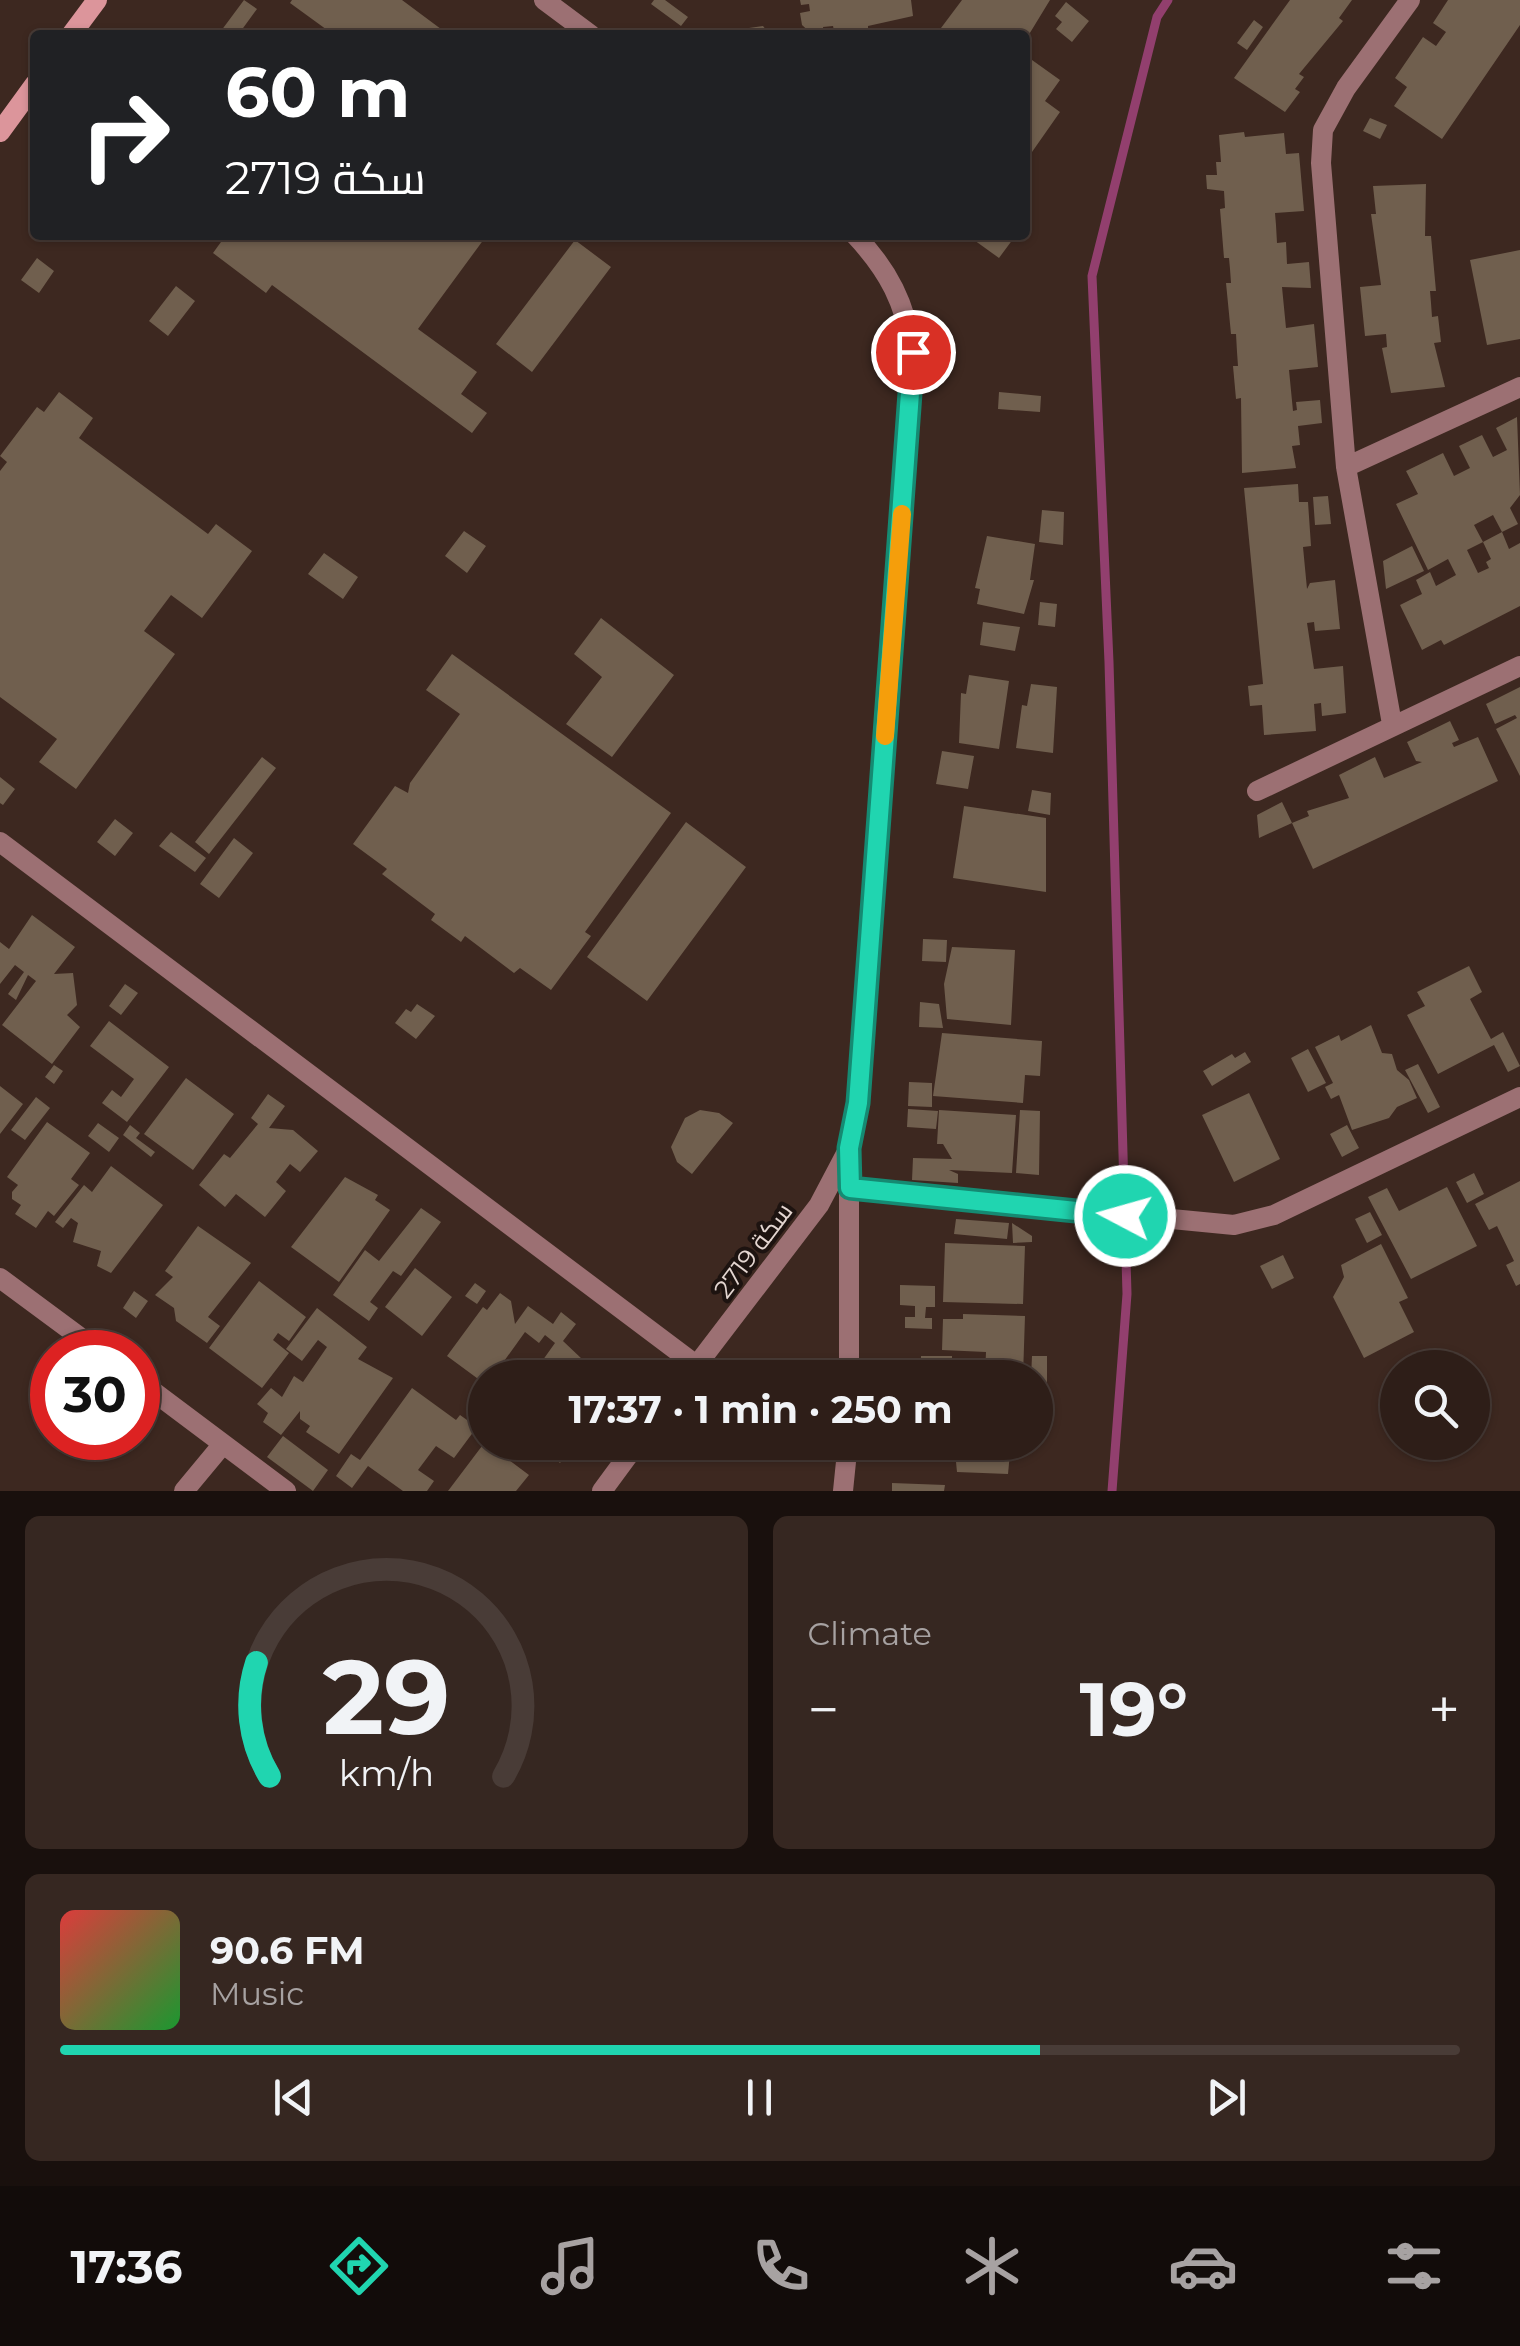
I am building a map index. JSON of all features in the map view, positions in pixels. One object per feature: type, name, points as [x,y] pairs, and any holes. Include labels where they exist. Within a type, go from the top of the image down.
[{"type":"street","points":[[75,30],[97,0]]},
{"type":"street","points":[[544,0],[584,30]]},
{"type":"street","points":[[1392,724],[1346,467],[1321,163],[1323,130],[1346,88],[1410,0]]},
{"type":"street","points":[[0,132],[30,91]]},
{"type":"street","name":"سكة 2719","points":[[848,1360],[849,1148],[858,1103],[913,352],[906,308],[883,264],[860,240]]},
{"type":"street","points":[[1346,467],[1520,387]]},
{"type":"street","points":[[1257,791],[1520,666]]},
{"type":"street","points":[[0,842],[676,1360]]},
{"type":"street","points":[[850,1188],[1234,1224],[1274,1215],[1520,1097]]},
{"type":"street","name":"سكة 2719","points":[[701,1360],[819,1205],[849,1148]]},
{"type":"street","points":[[0,1278],[70,1330]]},
{"type":"street","points":[[160,1397],[286,1491]]},
{"type":"street","points":[[184,1491],[222,1444]]},
{"type":"street","points":[[602,1491],[625,1460]]},
{"type":"street","points":[[843,1491],[846,1460]]},
{"type":"building","points":[[244,0],[257,9],[242,30],[222,30]]},
{"type":"building","points":[[402,0],[442,30],[327,30],[290,3]]},
{"type":"building","points":[[654,0],[665,0],[688,17],[681,26],[651,4]]},
{"type":"building","points":[[800,0],[911,0],[913,16],[868,26],[868,30],[834,30],[833,26],[808,30],[802,25],[800,13],[810,11],[809,4],[801,5]]},
{"type":"building","points":[[962,0],[1050,0],[1030,33],[940,30]]},
{"type":"building","points":[[1290,0],[1352,0],[1339,18],[1343,21],[1299,74],[1304,77],[1295,89],[1300,92],[1285,112],[1234,78]]},
{"type":"building","points":[[1448,0],[1520,0],[1520,25],[1442,139],[1394,106],[1407,87],[1395,78],[1423,37],[1436,46],[1446,32],[1433,23]]},
{"type":"building","points":[[1066,2],[1089,21],[1072,42],[1056,29],[1062,22],[1055,16]]},
{"type":"building","points":[[1254,20],[1263,27],[1247,50],[1237,43]]},
{"type":"building","points":[[1030,59],[1060,80],[1045,101],[1060,112],[1030,155]]},
{"type":"building","points":[[1370,118],[1387,125],[1380,139],[1363,131]]},
{"type":"building","points":[[1244,132],[1245,137],[1284,133],[1286,154],[1299,153],[1304,211],[1275,213],[1277,243],[1286,242],[1287,264],[1309,262],[1311,288],[1282,287],[1286,328],[1314,324],[1318,367],[1289,370],[1293,411],[1297,410],[1296,402],[1320,400],[1322,423],[1298,426],[1300,445],[1292,446],[1296,468],[1242,473],[1241,398],[1236,399],[1233,366],[1238,366],[1236,334],[1231,334],[1226,283],[1231,283],[1230,269],[1229,258],[1224,258],[1220,209],[1225,208],[1224,191],[1207,189],[1206,175],[1217,175],[1216,162],[1221,162],[1219,135]]},
{"type":"building","points":[[1426,184],[1425,236],[1431,236],[1436,291],[1430,291],[1432,317],[1438,316],[1441,342],[1434,343],[1445,387],[1391,393],[1382,348],[1387,347],[1386,334],[1365,336],[1360,287],[1381,285],[1371,214],[1376,214],[1373,186]]},
{"type":"building","points":[[222,240],[483,240],[418,329],[477,372],[461,394],[487,413],[472,433],[272,285],[266,293],[213,253]]},
{"type":"building","points":[[575,240],[611,267],[532,372],[496,344]]},
{"type":"building","points":[[974,240],[1012,240],[999,258]]},
{"type":"building","points":[[1520,250],[1520,339],[1487,345],[1470,260]]},
{"type":"building","points":[[37,258],[54,271],[39,293],[21,280]]},
{"type":"building","points":[[176,286],[195,301],[168,336],[149,321]]},
{"type":"building","points":[[59,392],[93,418],[79,438],[208,534],[216,524],[252,551],[202,618],[171,595],[144,631],[175,654],[76,789],[39,762],[57,739],[0,697],[0,471],[7,462],[0,456],[37,407],[44,412]]},
{"type":"building","points":[[999,392],[1041,396],[1040,412],[998,409]]},
{"type":"building","points":[[1517,417],[1520,495],[1510,508],[1518,524],[1502,532],[1509,549],[1520,543],[1520,606],[1444,645],[1441,640],[1422,650],[1400,605],[1422,594],[1416,580],[1430,572],[1436,586],[1456,575],[1448,559],[1428,570],[1396,504],[1418,494],[1406,471],[1443,453],[1454,476],[1470,468],[1459,446],[1482,435],[1493,457],[1507,450],[1496,428]],"holes":[[[1493,515],[1502,532],[1483,542],[1474,525]],[[1483,542],[1491,559],[1486,562],[1489,568],[1478,573],[1467,550]]]},
{"type":"building","points":[[1298,484],[1299,502],[1308,502],[1311,546],[1303,547],[1307,589],[1310,583],[1335,580],[1340,629],[1315,631],[1314,622],[1307,623],[1314,669],[1343,666],[1346,713],[1322,716],[1321,703],[1314,704],[1316,731],[1264,735],[1262,705],[1250,706],[1248,686],[1263,684],[1244,488]]},
{"type":"building","points":[[1328,496],[1331,524],[1315,525],[1313,497]]},
{"type":"building","points":[[1042,510],[1064,512],[1063,545],[1039,542]]},
{"type":"building","points":[[464,531],[486,546],[467,573],[445,556]]},
{"type":"building","points":[[987,536],[1035,544],[1030,580],[1034,580],[1024,614],[977,604],[980,589],[975,588]]},
{"type":"building","points":[[1412,546],[1424,571],[1386,589],[1383,561]]},
{"type":"building","points":[[324,553],[358,577],[343,599],[308,574]]},
{"type":"building","points":[[1040,602],[1057,604],[1055,627],[1038,625]]},
{"type":"building","points":[[601,618],[674,675],[612,757],[566,724],[602,677],[574,654]]},
{"type":"building","points":[[983,622],[1020,627],[1015,651],[980,645]]},
{"type":"building","points":[[452,654],[671,813],[585,932],[591,936],[551,990],[520,968],[514,973],[465,936],[461,942],[431,920],[435,914],[382,874],[387,869],[353,844],[395,786],[408,793],[410,783],[460,714],[426,690]]},
{"type":"building","points":[[969,675],[1009,681],[999,749],[959,743],[961,693],[966,694]]},
{"type":"building","points":[[1031,684],[1057,687],[1053,753],[1016,748],[1022,705],[1027,706]]},
{"type":"building","points":[[1520,687],[1520,776],[1496,729],[1517,718],[1515,715],[1495,724],[1486,704]]},
{"type":"building","points":[[1450,721],[1459,740],[1452,743],[1454,747],[1478,737],[1498,781],[1313,869],[1292,823],[1309,816],[1307,811],[1349,798],[1339,775],[1375,757],[1384,778],[1422,762],[1416,761],[1407,742]]},
{"type":"building","points":[[942,751],[974,756],[968,789],[936,784]]},
{"type":"building","points":[[262,757],[276,768],[209,854],[195,842]]},
{"type":"building","points":[[0,777],[15,789],[3,805],[0,803]]},
{"type":"building","points":[[1032,790],[1051,793],[1050,815],[1028,811]]},
{"type":"building","points":[[1282,802],[1292,823],[1259,838],[1257,815]]},
{"type":"building","points":[[964,806],[1046,818],[1046,892],[953,878]]},
{"type":"building","points":[[115,819],[133,833],[115,856],[97,842]]},
{"type":"building","points":[[686,822],[746,867],[647,1001],[587,957]]},
{"type":"building","points":[[171,832],[206,858],[195,872],[159,846]]},
{"type":"building","points":[[234,838],[253,853],[219,898],[200,884]]},
{"type":"building","points":[[32,915],[75,947],[54,974],[73,973],[77,1005],[67,1015],[80,1027],[52,1064],[2,1025],[36,981],[28,975],[16,1000],[8,994],[24,972],[15,965],[0,984],[0,942],[9,949]]},
{"type":"building","points":[[923,939],[947,940],[946,962],[922,961]]},
{"type":"building","points":[[952,947],[1015,950],[1011,1025],[947,1019],[944,984]]},
{"type":"building","points":[[1469,966],[1482,992],[1470,999],[1491,1039],[1503,1032],[1520,1066],[1508,1072],[1494,1045],[1438,1074],[1407,1015],[1425,1006],[1417,992]]},
{"type":"building","points":[[125,984],[138,993],[121,1015],[109,1006]]},
{"type":"building","points":[[920,1002],[939,1004],[943,1028],[919,1027]]},
{"type":"building","points":[[417,1004],[435,1016],[416,1039],[395,1023],[406,1009],[411,1012]]},
{"type":"building","points":[[109,1021],[169,1067],[127,1122],[102,1103],[112,1090],[121,1097],[134,1079],[90,1046]]},
{"type":"building","points":[[1371,1025],[1382,1053],[1392,1054],[1397,1070],[1409,1080],[1417,1098],[1397,1107],[1389,1118],[1352,1130],[1339,1095],[1331,1099],[1325,1087],[1333,1083],[1315,1047],[1339,1035],[1341,1041]]},
{"type":"building","points":[[942,1033],[1042,1041],[1040,1076],[1025,1075],[1023,1103],[933,1096]]},
{"type":"building","points":[[1308,1049],[1326,1083],[1308,1092],[1291,1058]]},
{"type":"building","points":[[1245,1052],[1251,1062],[1212,1086],[1203,1071],[1232,1054],[1235,1058]]},
{"type":"building","points":[[1418,1064],[1440,1107],[1428,1113],[1405,1070]]},
{"type":"building","points":[[54,1065],[63,1071],[54,1084],[45,1077]]},
{"type":"building","points":[[186,1078],[234,1114],[193,1170],[144,1134]]},
{"type":"building","points":[[909,1082],[932,1083],[932,1107],[908,1106]]},
{"type":"building","points":[[0,1086],[23,1104],[0,1134]]},
{"type":"building","points":[[1249,1093],[1280,1159],[1234,1182],[1202,1115]]},
{"type":"building","points":[[268,1094],[285,1106],[269,1128],[293,1130],[318,1151],[300,1172],[290,1164],[276,1182],[286,1191],[265,1217],[236,1194],[225,1207],[199,1185],[224,1154],[230,1158],[258,1124],[251,1118]]},
{"type":"building","points":[[36,1097],[50,1108],[25,1140],[11,1130]]},
{"type":"building","points":[[908,1109],[938,1111],[936,1129],[907,1127]]},
{"type":"building","points":[[700,1110],[719,1113],[733,1123],[692,1174],[677,1162],[671,1147],[685,1118]]},
{"type":"building","points":[[939,1110],[1016,1115],[1012,1173],[949,1170],[958,1174],[958,1183],[912,1180],[913,1158],[952,1159],[943,1144],[937,1144]]},
{"type":"building","points":[[1020,1110],[1040,1111],[1039,1175],[1016,1173]]},
{"type":"building","points":[[47,1122],[90,1153],[71,1179],[79,1185],[54,1216],[48,1211],[36,1228],[15,1214],[21,1205],[12,1199],[12,1192],[18,1185],[7,1177]]},
{"type":"building","points":[[98,1123],[119,1138],[109,1152],[88,1136]]},
{"type":"building","points":[[130,1125],[140,1133],[136,1138],[155,1152],[151,1157],[123,1135]]},
{"type":"building","points":[[1347,1125],[1359,1148],[1342,1157],[1330,1134]]},
{"type":"building","points":[[111,1166],[163,1205],[111,1273],[97,1266],[101,1251],[73,1242],[78,1223],[71,1218],[63,1228],[55,1222],[84,1185],[92,1192]]},
{"type":"building","points":[[1474,1173],[1484,1194],[1467,1203],[1456,1182]]},
{"type":"building","points":[[345,1177],[378,1195],[375,1200],[390,1210],[339,1282],[291,1247]]},
{"type":"building","points":[[1520,1181],[1520,1284],[1516,1286],[1506,1265],[1514,1261],[1497,1226],[1489,1230],[1475,1204]]},
{"type":"building","points":[[1447,1187],[1477,1246],[1411,1279],[1368,1197],[1387,1188],[1399,1211]]},
{"type":"building","points":[[421,1208],[441,1222],[401,1276],[393,1271],[370,1302],[378,1308],[369,1321],[333,1295],[365,1250],[379,1261]]},
{"type":"building","points":[[1370,1212],[1382,1235],[1367,1243],[1355,1219]]},
{"type":"building","points":[[956,1219],[1009,1223],[1007,1239],[954,1234]]},
{"type":"building","points":[[1012,1223],[1032,1236],[1032,1242],[1013,1243]]},
{"type":"building","points":[[198,1226],[251,1263],[208,1317],[220,1326],[207,1343],[176,1321],[174,1308],[155,1295],[173,1277],[165,1271]]},
{"type":"building","points":[[945,1243],[1025,1246],[1023,1304],[943,1302]]},
{"type":"building","points":[[1381,1244],[1408,1298],[1399,1302],[1414,1332],[1364,1358],[1333,1297],[1344,1277],[1341,1265]]},
{"type":"building","points":[[1283,1255],[1294,1278],[1272,1289],[1260,1266]]},
{"type":"building","points":[[415,1268],[452,1297],[422,1336],[385,1307]]},
{"type":"building","points":[[259,1281],[306,1317],[289,1341],[278,1333],[273,1340],[289,1353],[262,1388],[209,1348]]},
{"type":"building","points":[[475,1283],[486,1291],[477,1304],[465,1296]]},
{"type":"building","points":[[900,1285],[935,1286],[935,1307],[926,1307],[925,1318],[932,1318],[932,1329],[905,1328],[905,1317],[915,1317],[915,1306],[900,1305]]},
{"type":"building","points":[[134,1291],[148,1301],[136,1318],[123,1308]]},
{"type":"building","points":[[500,1293],[511,1301],[515,1324],[528,1306],[553,1324],[561,1312],[576,1324],[563,1341],[583,1360],[543,1360],[555,1343],[545,1335],[539,1343],[525,1332],[505,1360],[468,1360],[468,1371],[447,1356],[483,1307],[487,1310]]},
{"type":"building","points":[[317,1308],[367,1347],[358,1359],[393,1378],[339,1454],[306,1432],[310,1426],[300,1419],[300,1411],[281,1435],[263,1422],[268,1413],[257,1404],[271,1388],[282,1397],[294,1376],[303,1382],[327,1347],[318,1340],[302,1361],[286,1349]]},
{"type":"building","points":[[963,1314],[1025,1316],[1024,1360],[986,1360],[986,1352],[942,1350],[943,1319],[963,1319]]},
{"type":"building","points":[[921,1356],[952,1356],[952,1360],[921,1360]]},
{"type":"building","points":[[412,1388],[456,1420],[460,1415],[468,1421],[468,1439],[454,1458],[436,1446],[418,1470],[434,1481],[427,1491],[403,1491],[368,1466],[352,1488],[336,1476],[351,1454],[360,1460]]},
{"type":"building","points":[[283,1436],[328,1470],[313,1491],[267,1457]]},
{"type":"building","points":[[471,1460],[509,1460],[529,1475],[516,1491],[448,1491]]},
{"type":"building","points":[[956,1460],[1009,1460],[1008,1474],[957,1472]]},
{"type":"building","points":[[892,1483],[945,1485],[944,1491],[892,1491]]},
{"type":"waterway","points":[[1112,1491],[1127,1294],[1109,662],[1092,276],[1157,17],[1168,0]]},
{"type":"slow traffic","points":[[885,736],[902,514]]},
{"type":"route","points":[[913,352],[858,1103],[849,1148],[850,1188],[1125,1216]]}]
